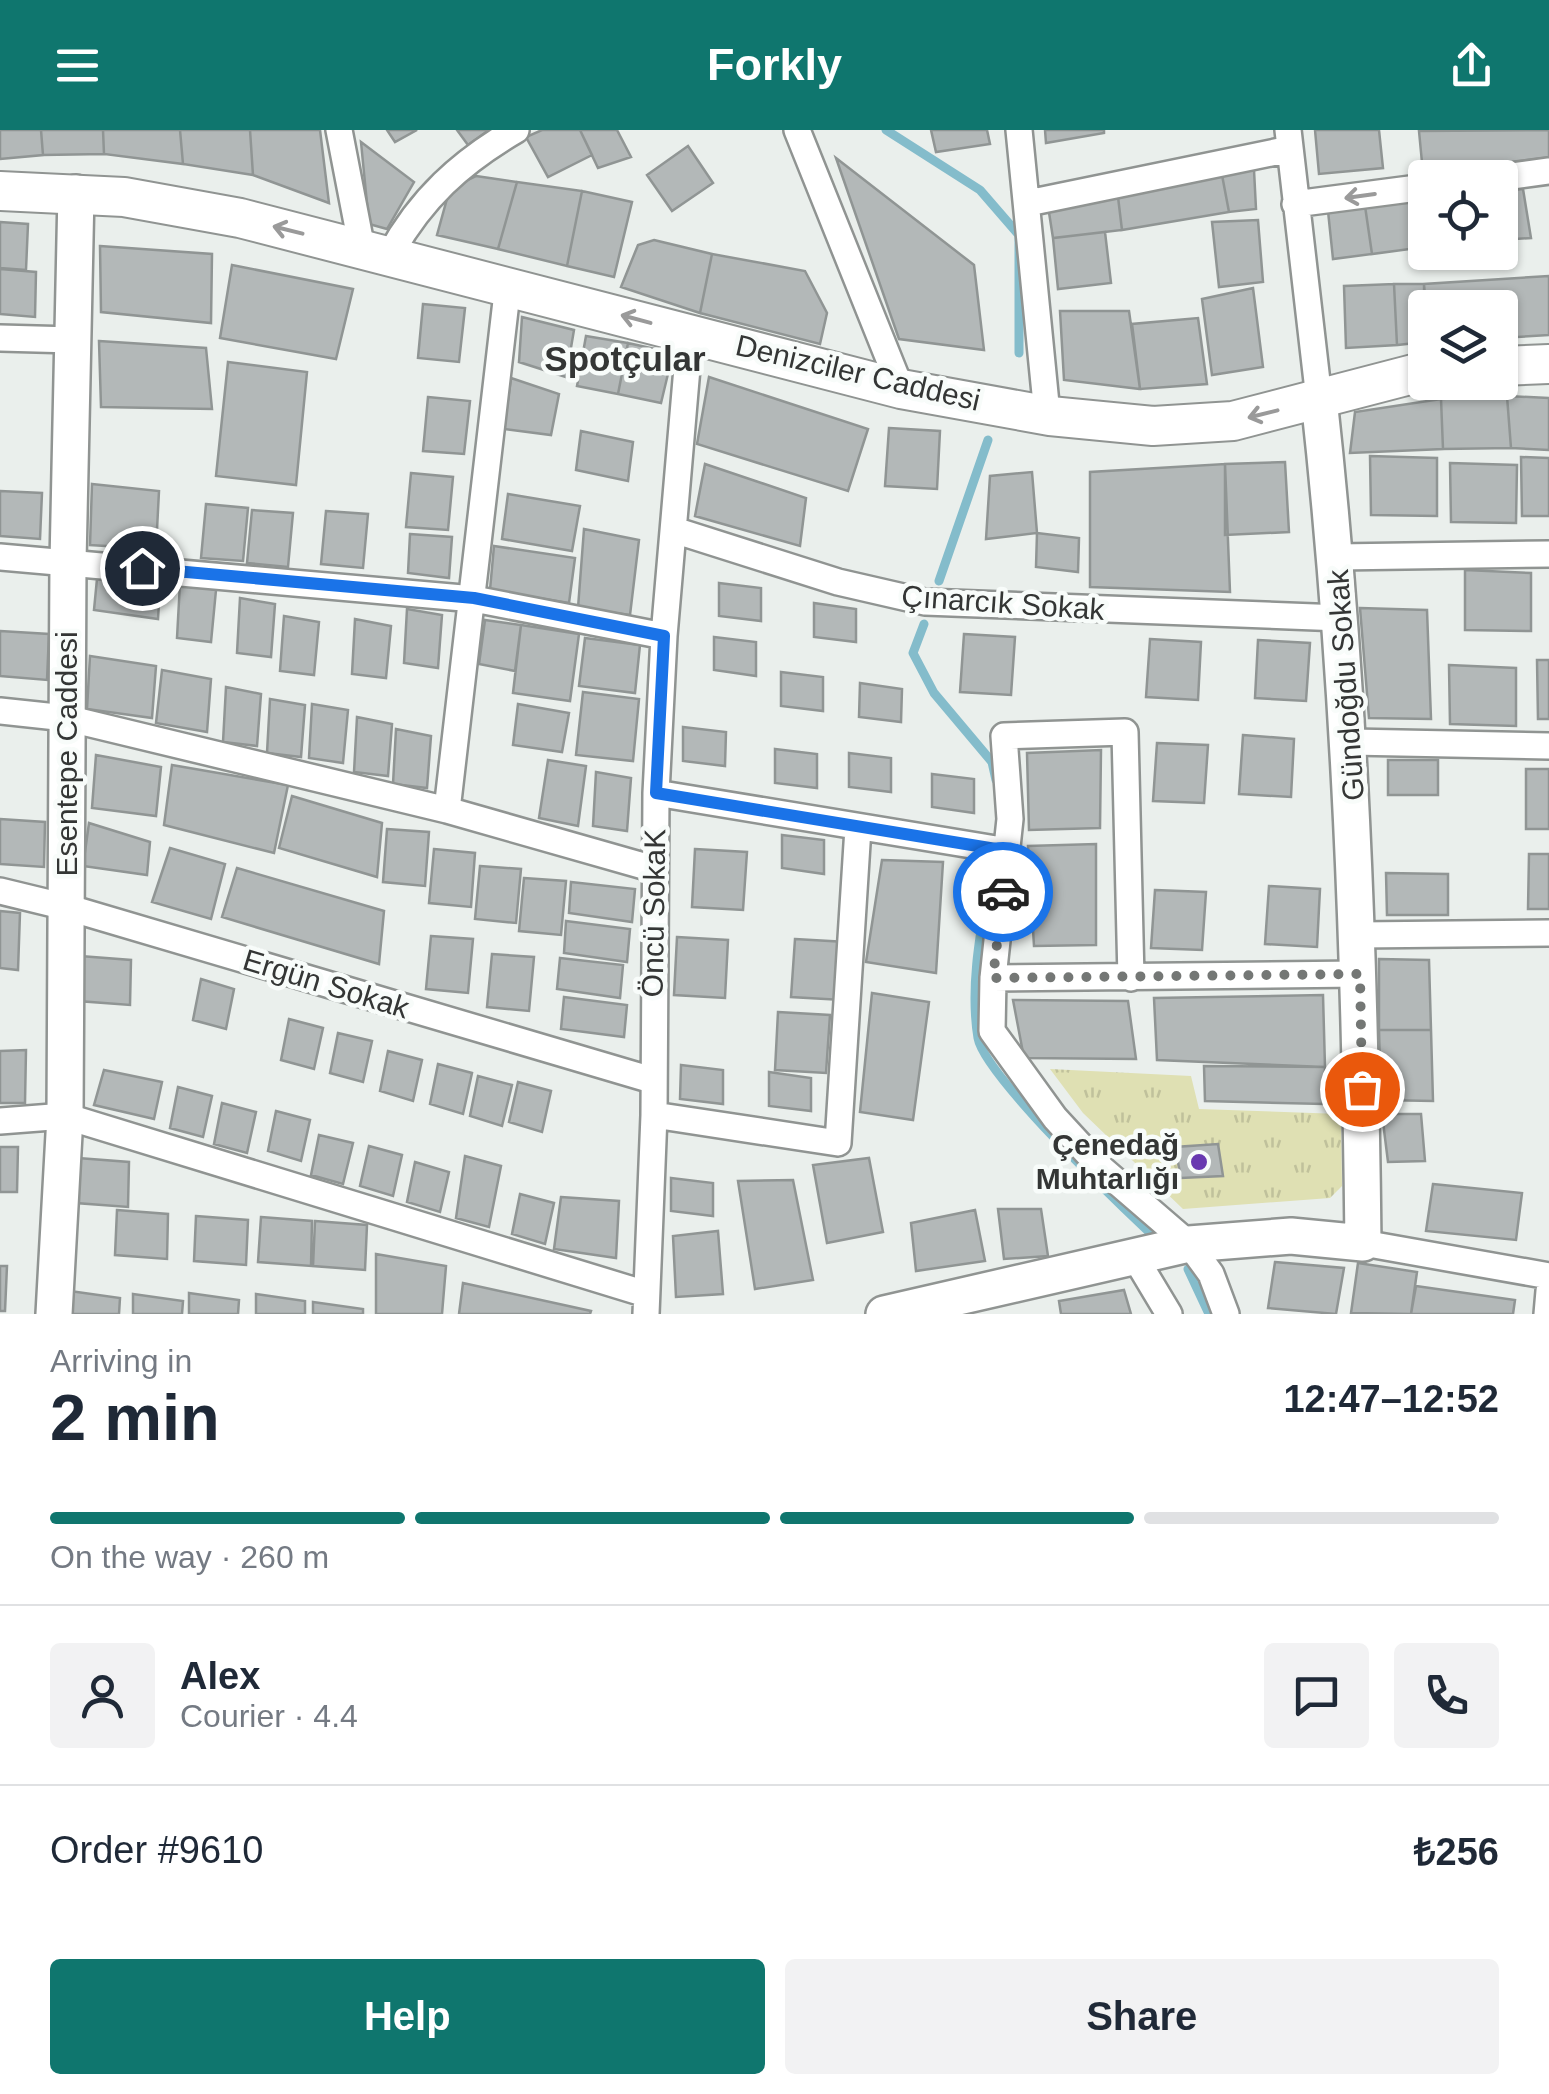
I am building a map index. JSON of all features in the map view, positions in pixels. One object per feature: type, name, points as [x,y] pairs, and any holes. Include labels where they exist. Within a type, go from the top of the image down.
[{"type":"main road","name":"Denizciler Caddesi","points":[[0,191],[124,197],[240,218],[508,284],[901,389],[1047,414],[1152,426],[1233,421],[1408,376]]},
{"type":"main road","points":[[1518,365],[1549,364]]},
{"type":"street","points":[[339,130],[376,252]]},
{"type":"street","points":[[376,252],[456,171],[516,130]]},
{"type":"street","points":[[797,130],[901,389]]},
{"type":"street","points":[[1019,130],[1047,414]]},
{"type":"street","points":[[1028,203],[1289,139]]},
{"type":"street","name":"Gündoğdu Sokak","points":[[1289,139],[1337,556],[1351,742],[1364,1243]]},
{"type":"street","points":[[1518,175],[1549,170]]},
{"type":"street","points":[[1295,204],[1408,189]]},
{"type":"street","name":"Esentepe Caddesi","points":[[54,1314],[65,1116],[66,718],[76,194]]},
{"type":"street","points":[[447,810],[508,284]]},
{"type":"street","name":"Öncü SokaK","points":[[646,1304],[654,1116],[656,793],[664,636],[690,333]]},
{"type":"street","points":[[0,338],[73,340]]},
{"type":"street","name":"Çınarcık Sokak","points":[[674,530],[838,582],[925,602],[1342,618]]},
{"type":"street","points":[[1337,556],[1549,554]]},
{"type":"street","points":[[0,557],[474,598],[664,636]]},
{"type":"street","points":[[0,711],[66,718],[447,810],[654,869]]},
{"type":"street","points":[[1131,978],[1125,732],[1004,736],[1009,788],[1008,851],[990,1015],[1002,1048],[1055,1118],[1102,1169],[1189,1244],[1211,1274],[1226,1314]]},
{"type":"street","points":[[1351,742],[1549,746]]},
{"type":"street","points":[[656,793],[1008,851]]},
{"type":"street","points":[[654,1116],[838,1143],[858,828]]},
{"type":"street","name":"Ergün Sokak","points":[[0,891],[66,907],[652,1080]]},
{"type":"street","points":[[1359,935],[1549,933]]},
{"type":"street","points":[[993,978],[1360,974]]},
{"type":"street","points":[[0,1121],[65,1116],[646,1304]]},
{"type":"street","points":[[884,1314],[977,1304],[1189,1244],[1291,1236],[1364,1243],[1549,1276]]},
{"type":"street","points":[[1136,1259],[1169,1314]]},
{"type":"street","points":[[1547,1314],[1549,1290]]},
{"type":"green space","points":[[1050,1069],[1191,1076],[1199,1109],[1341,1114],[1342,1186],[1330,1198],[1183,1209],[1083,1113]]},
{"type":"building","points":[[0,130],[41,130],[43,155],[0,159]]},
{"type":"building","points":[[41,130],[103,130],[104,154],[43,155]]},
{"type":"building","points":[[103,130],[180,130],[183,164],[104,154]]},
{"type":"building","points":[[180,130],[250,130],[253,175],[183,164]]},
{"type":"building","points":[[250,130],[320,130],[329,203],[253,175]]},
{"type":"building","points":[[387,130],[417,130],[395,142]]},
{"type":"building","points":[[457,130],[489,130],[468,145]]},
{"type":"building","points":[[542,130],[580,130],[592,155],[548,177],[526,137]]},
{"type":"building","points":[[580,130],[617,130],[631,157],[598,168]]},
{"type":"building","points":[[931,130],[987,130],[990,144],[936,152]]},
{"type":"building","points":[[1045,130],[1104,130],[1104,133],[1046,143]]},
{"type":"building","points":[[1315,130],[1379,130],[1383,168],[1319,174]]},
{"type":"building","points":[[1549,130],[1549,157],[1518,161],[1422,160],[1419,131]]},
{"type":"building","points":[[361,142],[414,182],[387,229],[369,224]]},
{"type":"building","points":[[688,146],[713,183],[672,211],[647,175]]},
{"type":"building","points":[[836,158],[974,265],[984,350],[899,339]]},
{"type":"building","points":[[1254,170],[1256,209],[1229,212],[1222,175]]},
{"type":"building","points":[[1222,175],[1229,212],[1122,230],[1118,197]]},
{"type":"building","points":[[476,176],[517,182],[498,249],[437,235],[450,188]]},
{"type":"building","points":[[517,182],[582,191],[567,266],[498,249]]},
{"type":"building","points":[[1518,189],[1523,189],[1531,238],[1518,239]]},
{"type":"building","points":[[582,191],[632,202],[614,277],[567,266]]},
{"type":"building","points":[[1118,197],[1122,230],[1053,238],[1048,206]]},
{"type":"building","points":[[1408,200],[1408,249],[1372,254],[1365,206]]},
{"type":"building","points":[[1365,206],[1372,254],[1333,259],[1328,211]]},
{"type":"building","points":[[1258,220],[1263,282],[1219,287],[1212,222]]},
{"type":"building","points":[[0,222],[28,224],[26,270],[0,268]]},
{"type":"building","points":[[1105,232],[1111,283],[1058,289],[1053,238]]},
{"type":"building","points":[[654,240],[712,254],[700,313],[621,287],[638,245]]},
{"type":"building","points":[[100,246],[212,254],[211,323],[101,312]]},
{"type":"building","points":[[712,254],[805,271],[827,313],[820,344],[700,313]]},
{"type":"building","points":[[232,265],[353,289],[336,359],[220,338]]},
{"type":"building","points":[[0,269],[36,272],[35,317],[0,314]]},
{"type":"building","points":[[1549,276],[1549,335],[1518,337],[1518,290],[1424,290],[1424,284]]},
{"type":"building","points":[[1394,284],[1424,284],[1424,290],[1408,290],[1408,344],[1397,345]]},
{"type":"building","points":[[1394,284],[1397,345],[1346,348],[1344,286]]},
{"type":"building","points":[[1253,288],[1263,367],[1212,375],[1202,299]]},
{"type":"building","points":[[423,304],[465,308],[459,362],[418,358]]},
{"type":"building","points":[[1060,311],[1129,311],[1140,389],[1064,380]]},
{"type":"building","points":[[522,317],[574,330],[566,377],[519,362]]},
{"type":"building","points":[[1198,318],[1207,384],[1140,389],[1132,324]]},
{"type":"building","points":[[586,336],[628,343],[618,394],[577,386]]},
{"type":"building","points":[[99,341],[206,348],[212,409],[101,407]]},
{"type":"building","points":[[628,343],[673,353],[661,403],[618,394]]},
{"type":"building","points":[[228,362],[307,372],[296,485],[216,476]]},
{"type":"building","points":[[709,377],[868,429],[848,491],[697,444]]},
{"type":"building","points":[[511,378],[559,394],[551,435],[504,429]]},
{"type":"building","points":[[428,397],[470,401],[464,454],[423,451]]},
{"type":"building","points":[[1549,398],[1549,450],[1511,448],[1507,400]]},
{"type":"building","points":[[1441,400],[1507,400],[1511,448],[1443,449]]},
{"type":"building","points":[[1441,400],[1443,449],[1350,453],[1355,412]]},
{"type":"building","points":[[889,428],[940,431],[937,489],[885,486]]},
{"type":"building","points":[[581,431],[633,442],[628,481],[576,470]]},
{"type":"building","points":[[1370,456],[1437,458],[1437,516],[1371,515]]},
{"type":"building","points":[[1521,457],[1549,458],[1549,516],[1522,516]]},
{"type":"building","points":[[1285,462],[1289,532],[1225,535],[1225,464]]},
{"type":"building","points":[[1450,463],[1517,465],[1516,523],[1451,522]]},
{"type":"building","points":[[705,464],[806,498],[800,546],[695,516]]},
{"type":"building","points":[[1225,464],[1230,592],[1090,587],[1090,472]]},
{"type":"building","points":[[1032,472],[1037,533],[986,539],[990,476]]},
{"type":"building","points":[[411,473],[453,477],[448,530],[406,527]]},
{"type":"building","points":[[92,484],[159,491],[156,549],[90,545]]},
{"type":"building","points":[[0,491],[42,493],[40,539],[0,536]]},
{"type":"building","points":[[508,494],[580,506],[572,551],[502,539]]},
{"type":"building","points":[[206,504],[248,508],[243,561],[201,558]]},
{"type":"building","points":[[252,510],[293,513],[288,567],[247,563]]},
{"type":"building","points":[[326,511],[368,514],[363,568],[321,564]]},
{"type":"building","points":[[584,529],[639,540],[630,615],[578,608]]},
{"type":"building","points":[[1037,533],[1079,538],[1078,572],[1036,567]]},
{"type":"building","points":[[410,534],[452,537],[449,578],[408,573]]},
{"type":"building","points":[[494,546],[575,558],[569,603],[490,590]]},
{"type":"building","points":[[1465,570],[1531,573],[1531,631],[1465,630]]},
{"type":"building","points":[[97,579],[160,586],[158,619],[94,610]]},
{"type":"building","points":[[180,583],[216,590],[211,642],[177,638]]},
{"type":"building","points":[[719,583],[761,588],[761,621],[719,616]]},
{"type":"building","points":[[240,598],[275,604],[271,657],[237,653]]},
{"type":"building","points":[[814,603],[856,609],[856,642],[814,637]]},
{"type":"building","points":[[1360,608],[1427,610],[1431,719],[1369,718]]},
{"type":"building","points":[[407,609],[442,615],[438,668],[404,663]]},
{"type":"building","points":[[284,616],[319,622],[314,675],[280,671]]},
{"type":"building","points":[[355,619],[391,626],[386,678],[352,674]]},
{"type":"building","points":[[485,620],[521,625],[515,671],[479,664]]},
{"type":"building","points":[[521,625],[579,634],[570,701],[513,693]]},
{"type":"building","points":[[0,631],[49,634],[47,680],[0,676]]},
{"type":"building","points":[[964,634],[1015,637],[1011,695],[960,692]]},
{"type":"building","points":[[714,637],[756,642],[756,676],[714,670]]},
{"type":"building","points":[[585,638],[640,645],[635,693],[579,686]]},
{"type":"building","points":[[1150,639],[1201,642],[1198,700],[1146,697]]},
{"type":"building","points":[[1258,640],[1310,643],[1306,701],[1255,698]]},
{"type":"building","points":[[90,656],[156,666],[152,718],[87,709]]},
{"type":"building","points":[[1537,660],[1549,660],[1549,719],[1538,719]]},
{"type":"building","points":[[1449,665],[1516,668],[1516,726],[1450,724]]},
{"type":"building","points":[[162,670],[211,679],[207,732],[156,723]]},
{"type":"building","points":[[781,672],[823,677],[823,711],[781,706]]},
{"type":"building","points":[[860,683],[902,689],[901,722],[859,717]]},
{"type":"building","points":[[226,687],[261,694],[257,746],[223,742]]},
{"type":"building","points":[[583,692],[639,699],[633,761],[576,755]]},
{"type":"building","points":[[270,699],[305,705],[301,757],[267,753]]},
{"type":"building","points":[[312,704],[348,710],[343,763],[309,758]]},
{"type":"building","points":[[518,704],[569,713],[562,752],[513,745]]},
{"type":"building","points":[[357,717],[392,724],[388,776],[354,772]]},
{"type":"building","points":[[683,727],[726,732],[725,766],[683,761]]},
{"type":"building","points":[[396,729],[431,736],[427,788],[393,784]]},
{"type":"building","points":[[1243,735],[1294,739],[1291,797],[1239,794]]},
{"type":"building","points":[[1157,743],[1208,745],[1204,803],[1153,801]]},
{"type":"building","points":[[775,749],[817,754],[817,788],[775,783]]},
{"type":"building","points":[[1101,750],[1100,828],[1029,830],[1027,753]]},
{"type":"building","points":[[849,753],[891,758],[891,792],[849,787]]},
{"type":"building","points":[[96,755],[161,767],[156,816],[92,808]]},
{"type":"building","points":[[548,760],[586,766],[578,826],[539,818]]},
{"type":"building","points":[[1388,760],[1438,760],[1438,795],[1388,795]]},
{"type":"building","points":[[172,765],[288,785],[274,853],[164,825]]},
{"type":"building","points":[[1526,769],[1549,769],[1549,829],[1526,829]]},
{"type":"building","points":[[596,772],[631,778],[627,831],[593,826]]},
{"type":"building","points":[[932,774],[974,779],[974,813],[932,807]]},
{"type":"building","points":[[292,796],[382,823],[377,877],[279,848]]},
{"type":"building","points":[[0,819],[45,822],[44,867],[0,864]]},
{"type":"building","points":[[89,823],[150,842],[147,875],[83,866]]},
{"type":"building","points":[[387,829],[429,832],[425,886],[383,882]]},
{"type":"building","points":[[782,835],[824,840],[824,874],[782,868]]},
{"type":"building","points":[[1096,844],[1096,945],[1034,946],[1028,846]]},
{"type":"building","points":[[170,848],[225,864],[211,919],[152,902]]},
{"type":"building","points":[[434,849],[475,853],[471,907],[429,903]]},
{"type":"building","points":[[695,849],[747,852],[743,910],[692,907]]},
{"type":"building","points":[[1529,854],[1549,854],[1549,909],[1528,909]]},
{"type":"building","points":[[882,860],[943,862],[936,973],[866,962]]},
{"type":"building","points":[[480,866],[521,869],[516,923],[475,919]]},
{"type":"building","points":[[237,868],[384,911],[379,964],[222,917]]},
{"type":"building","points":[[1386,873],[1448,874],[1448,915],[1387,915]]},
{"type":"building","points":[[524,878],[566,881],[561,935],[519,931]]},
{"type":"building","points":[[571,882],[635,889],[632,922],[569,913]]},
{"type":"building","points":[[1269,886],[1320,889],[1317,947],[1265,944]]},
{"type":"building","points":[[1155,890],[1206,892],[1202,950],[1151,948]]},
{"type":"building","points":[[0,911],[20,913],[18,970],[0,968]]},
{"type":"building","points":[[566,921],[630,929],[627,962],[564,953]]},
{"type":"building","points":[[431,936],[473,939],[468,993],[426,989]]},
{"type":"building","points":[[677,937],[728,940],[725,998],[674,995]]},
{"type":"building","points":[[795,939],[846,942],[842,1000],[791,997]]},
{"type":"building","points":[[492,954],[534,957],[529,1011],[487,1007]]},
{"type":"building","points":[[80,956],[131,960],[130,1005],[78,1001]]},
{"type":"building","points":[[560,958],[623,965],[620,998],[557,989]]},
{"type":"building","points":[[1379,959],[1429,960],[1431,1030],[1379,1030]]},
{"type":"building","points":[[201,979],[234,989],[226,1029],[193,1020]]},
{"type":"building","points":[[872,993],[929,1002],[913,1120],[860,1112]]},
{"type":"building","points":[[1323,995],[1325,1067],[1157,1060],[1154,998]]},
{"type":"building","points":[[564,997],[627,1005],[624,1037],[561,1029]]},
{"type":"building","points":[[1013,1000],[1128,1001],[1136,1059],[1024,1058]]},
{"type":"building","points":[[778,1012],[830,1015],[826,1073],[775,1070]]},
{"type":"building","points":[[289,1019],[323,1028],[314,1069],[281,1060]]},
{"type":"building","points":[[1379,1030],[1431,1030],[1433,1101],[1381,1100]]},
{"type":"building","points":[[338,1033],[372,1041],[363,1082],[330,1073]]},
{"type":"building","points":[[26,1050],[25,1103],[0,1103],[0,1051]]},
{"type":"building","points":[[388,1051],[422,1060],[413,1101],[380,1091]]},
{"type":"building","points":[[438,1064],[472,1073],[463,1114],[430,1104]]},
{"type":"building","points":[[681,1065],[723,1070],[723,1104],[680,1099]]},
{"type":"building","points":[[1204,1066],[1325,1067],[1324,1104],[1205,1101]]},
{"type":"building","points":[[104,1070],[162,1082],[154,1119],[94,1105]]},
{"type":"building","points":[[769,1072],[811,1078],[811,1111],[769,1106]]},
{"type":"building","points":[[478,1076],[512,1085],[502,1126],[470,1116]]},
{"type":"building","points":[[518,1082],[551,1091],[542,1132],[509,1122]]},
{"type":"building","points":[[178,1087],[212,1096],[203,1137],[170,1128]]},
{"type":"building","points":[[222,1103],[256,1112],[247,1153],[214,1144]]},
{"type":"building","points":[[276,1111],[310,1120],[301,1161],[268,1151]]},
{"type":"building","points":[[1382,1114],[1421,1114],[1425,1161],[1388,1162]]},
{"type":"building","points":[[319,1135],[353,1143],[343,1184],[311,1175]]},
{"type":"building","name":"Çenedağ Muhtarlığı","points":[[1218,1144],[1223,1176],[1181,1178],[1175,1147]]},
{"type":"building","points":[[369,1146],[402,1155],[393,1196],[360,1186]]},
{"type":"building","points":[[0,1147],[18,1147],[17,1192],[0,1192]]},
{"type":"building","points":[[465,1156],[501,1166],[489,1227],[456,1218]]},
{"type":"building","points":[[78,1158],[129,1162],[128,1207],[76,1203]]},
{"type":"building","points":[[869,1158],[883,1232],[827,1243],[813,1165]]},
{"type":"building","points":[[415,1162],[449,1172],[440,1212],[407,1202]]},
{"type":"building","points":[[671,1178],[713,1183],[713,1216],[671,1211]]},
{"type":"building","points":[[793,1180],[813,1280],[755,1289],[738,1181]]},
{"type":"building","points":[[1433,1184],[1522,1193],[1516,1240],[1426,1231]]},
{"type":"building","points":[[520,1194],[554,1203],[545,1244],[512,1234]]},
{"type":"building","points":[[561,1197],[619,1201],[616,1258],[554,1249]]},
{"type":"building","points":[[998,1209],[1041,1209],[1048,1256],[1004,1259]]},
{"type":"building","points":[[117,1210],[168,1214],[167,1259],[115,1255]]},
{"type":"building","points":[[975,1210],[985,1261],[916,1271],[911,1223]]},
{"type":"building","points":[[196,1216],[248,1220],[246,1265],[194,1261]]},
{"type":"building","points":[[261,1217],[312,1221],[311,1266],[258,1262]]},
{"type":"building","points":[[315,1221],[367,1225],[365,1270],[313,1266]]},
{"type":"building","points":[[718,1231],[723,1294],[676,1297],[673,1236]]},
{"type":"building","points":[[376,1254],[446,1266],[442,1314],[376,1314]]},
{"type":"building","points":[[1275,1262],[1344,1268],[1336,1314],[1268,1308]]},
{"type":"building","points":[[1358,1263],[1417,1272],[1411,1314],[1351,1313]]},
{"type":"building","points":[[0,1266],[7,1266],[5,1311],[0,1311]]},
{"type":"building","points":[[463,1283],[591,1311],[459,1314]]},
{"type":"building","points":[[1416,1286],[1515,1300],[1513,1314],[1411,1314]]},
{"type":"building","points":[[1124,1290],[1131,1314],[1061,1314],[1059,1301]]},
{"type":"building","points":[[70,1291],[120,1298],[119,1314],[70,1314]]},
{"type":"building","points":[[189,1293],[239,1300],[238,1314],[189,1314]]},
{"type":"building","points":[[133,1294],[183,1301],[182,1314],[133,1314]]},
{"type":"building","points":[[256,1294],[305,1301],[305,1314],[256,1314]]},
{"type":"building","points":[[313,1302],[363,1309],[363,1314],[313,1314]]},
{"type":"waterway","points":[[886,130],[980,190],[1019,235],[1019,353]]},
{"type":"waterway","points":[[939,581],[988,440]]},
{"type":"waterway","points":[[924,624],[913,653],[934,693],[992,762],[996,780]]},
{"type":"waterway","points":[[991,871],[976,975],[978,1038],[986,1055],[1026,1107],[1148,1231]]},
{"type":"waterway","points":[[1188,1269],[1209,1314]]},
{"type":"way so far","points":[[1003,892],[993,978],[1360,974],[1362,1089]]},
{"type":"place","name":"Çenedağ Muhtarlığı","points":[[1199,1162]]},
{"type":"district","name":"Spotçular","points":[[625,359]]},
{"type":"route","points":[[142,568],[474,598],[664,636],[656,793],[1008,851],[1003,892]]}]
